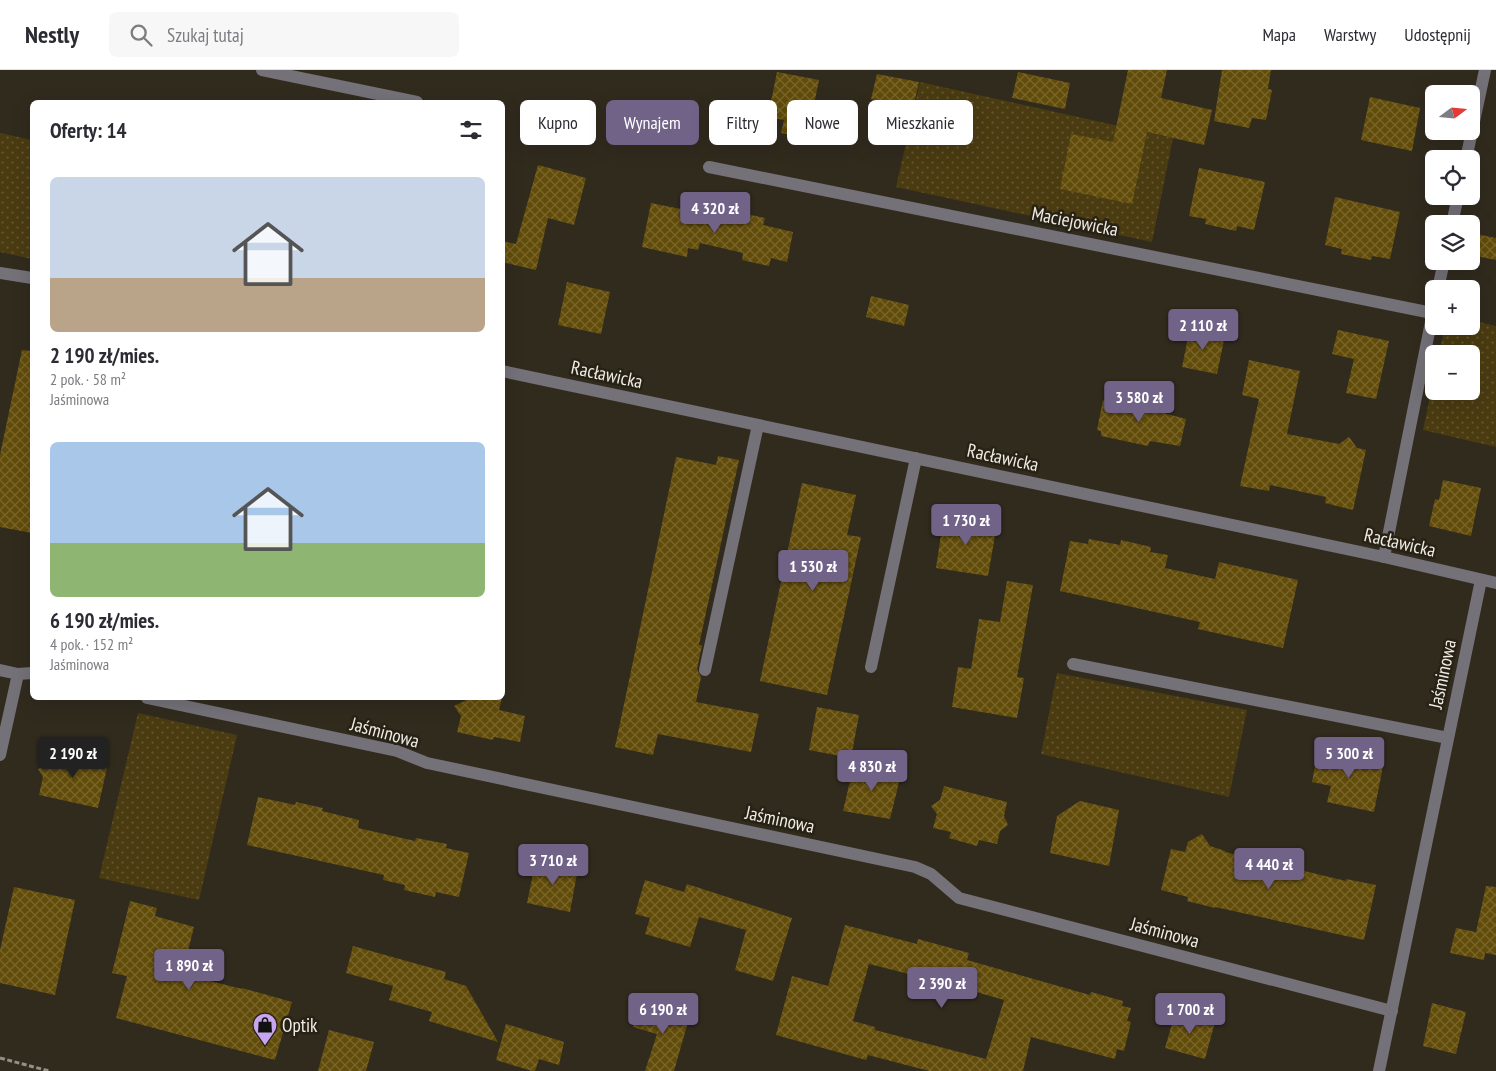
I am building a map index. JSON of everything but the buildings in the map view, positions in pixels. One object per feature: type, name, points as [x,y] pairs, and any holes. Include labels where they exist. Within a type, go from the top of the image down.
[{"type":"street","points":[[262,70],[407,100]]},
{"type":"street","points":[[1468,150],[1486,70],[1496,72]]},
{"type":"street","name":"Maciejowicka","points":[[709,167],[1425,308]]},
{"type":"street","points":[[0,273],[30,278]]},
{"type":"street","points":[[1384,557],[1428,335]]},
{"type":"street","name":"Racławicka","points":[[505,372],[1384,557],[1496,583]]},
{"type":"street","points":[[704,670],[758,425]]},
{"type":"street","points":[[871,667],[916,458]]},
{"type":"street","name":"Jaśminowa","points":[[1379,1071],[1481,580]]},
{"type":"street","points":[[1073,664],[1448,738]]},
{"type":"street","points":[[0,670],[18,674],[30,673]]},
{"type":"street","points":[[0,755],[18,674]]},
{"type":"street","name":"Jaśminowa","points":[[156,700],[397,752],[427,763],[915,867],[931,874],[959,898],[1392,1011]]},
{"type":"path","points":[[0,1058],[49,1071]]},
{"type":"shaded area","points":[[920,82],[1173,138],[1152,242],[896,187],[906,145],[973,145],[973,100],[916,100]]},
{"type":"shaded area","points":[[0,133],[30,140],[30,259],[0,252]]},
{"type":"shaded area","points":[[1480,322],[1496,326],[1496,447],[1423,430],[1429,400],[1480,400],[1480,345],[1441,345],[1443,335],[1480,335]]},
{"type":"shaded area","points":[[1057,673],[1247,710],[1229,797],[1041,754]]},
{"type":"shaded area","points":[[138,713],[237,735],[199,900],[99,878]]},
{"type":"place","name":"Optik","points":[[265,1046]]}]
